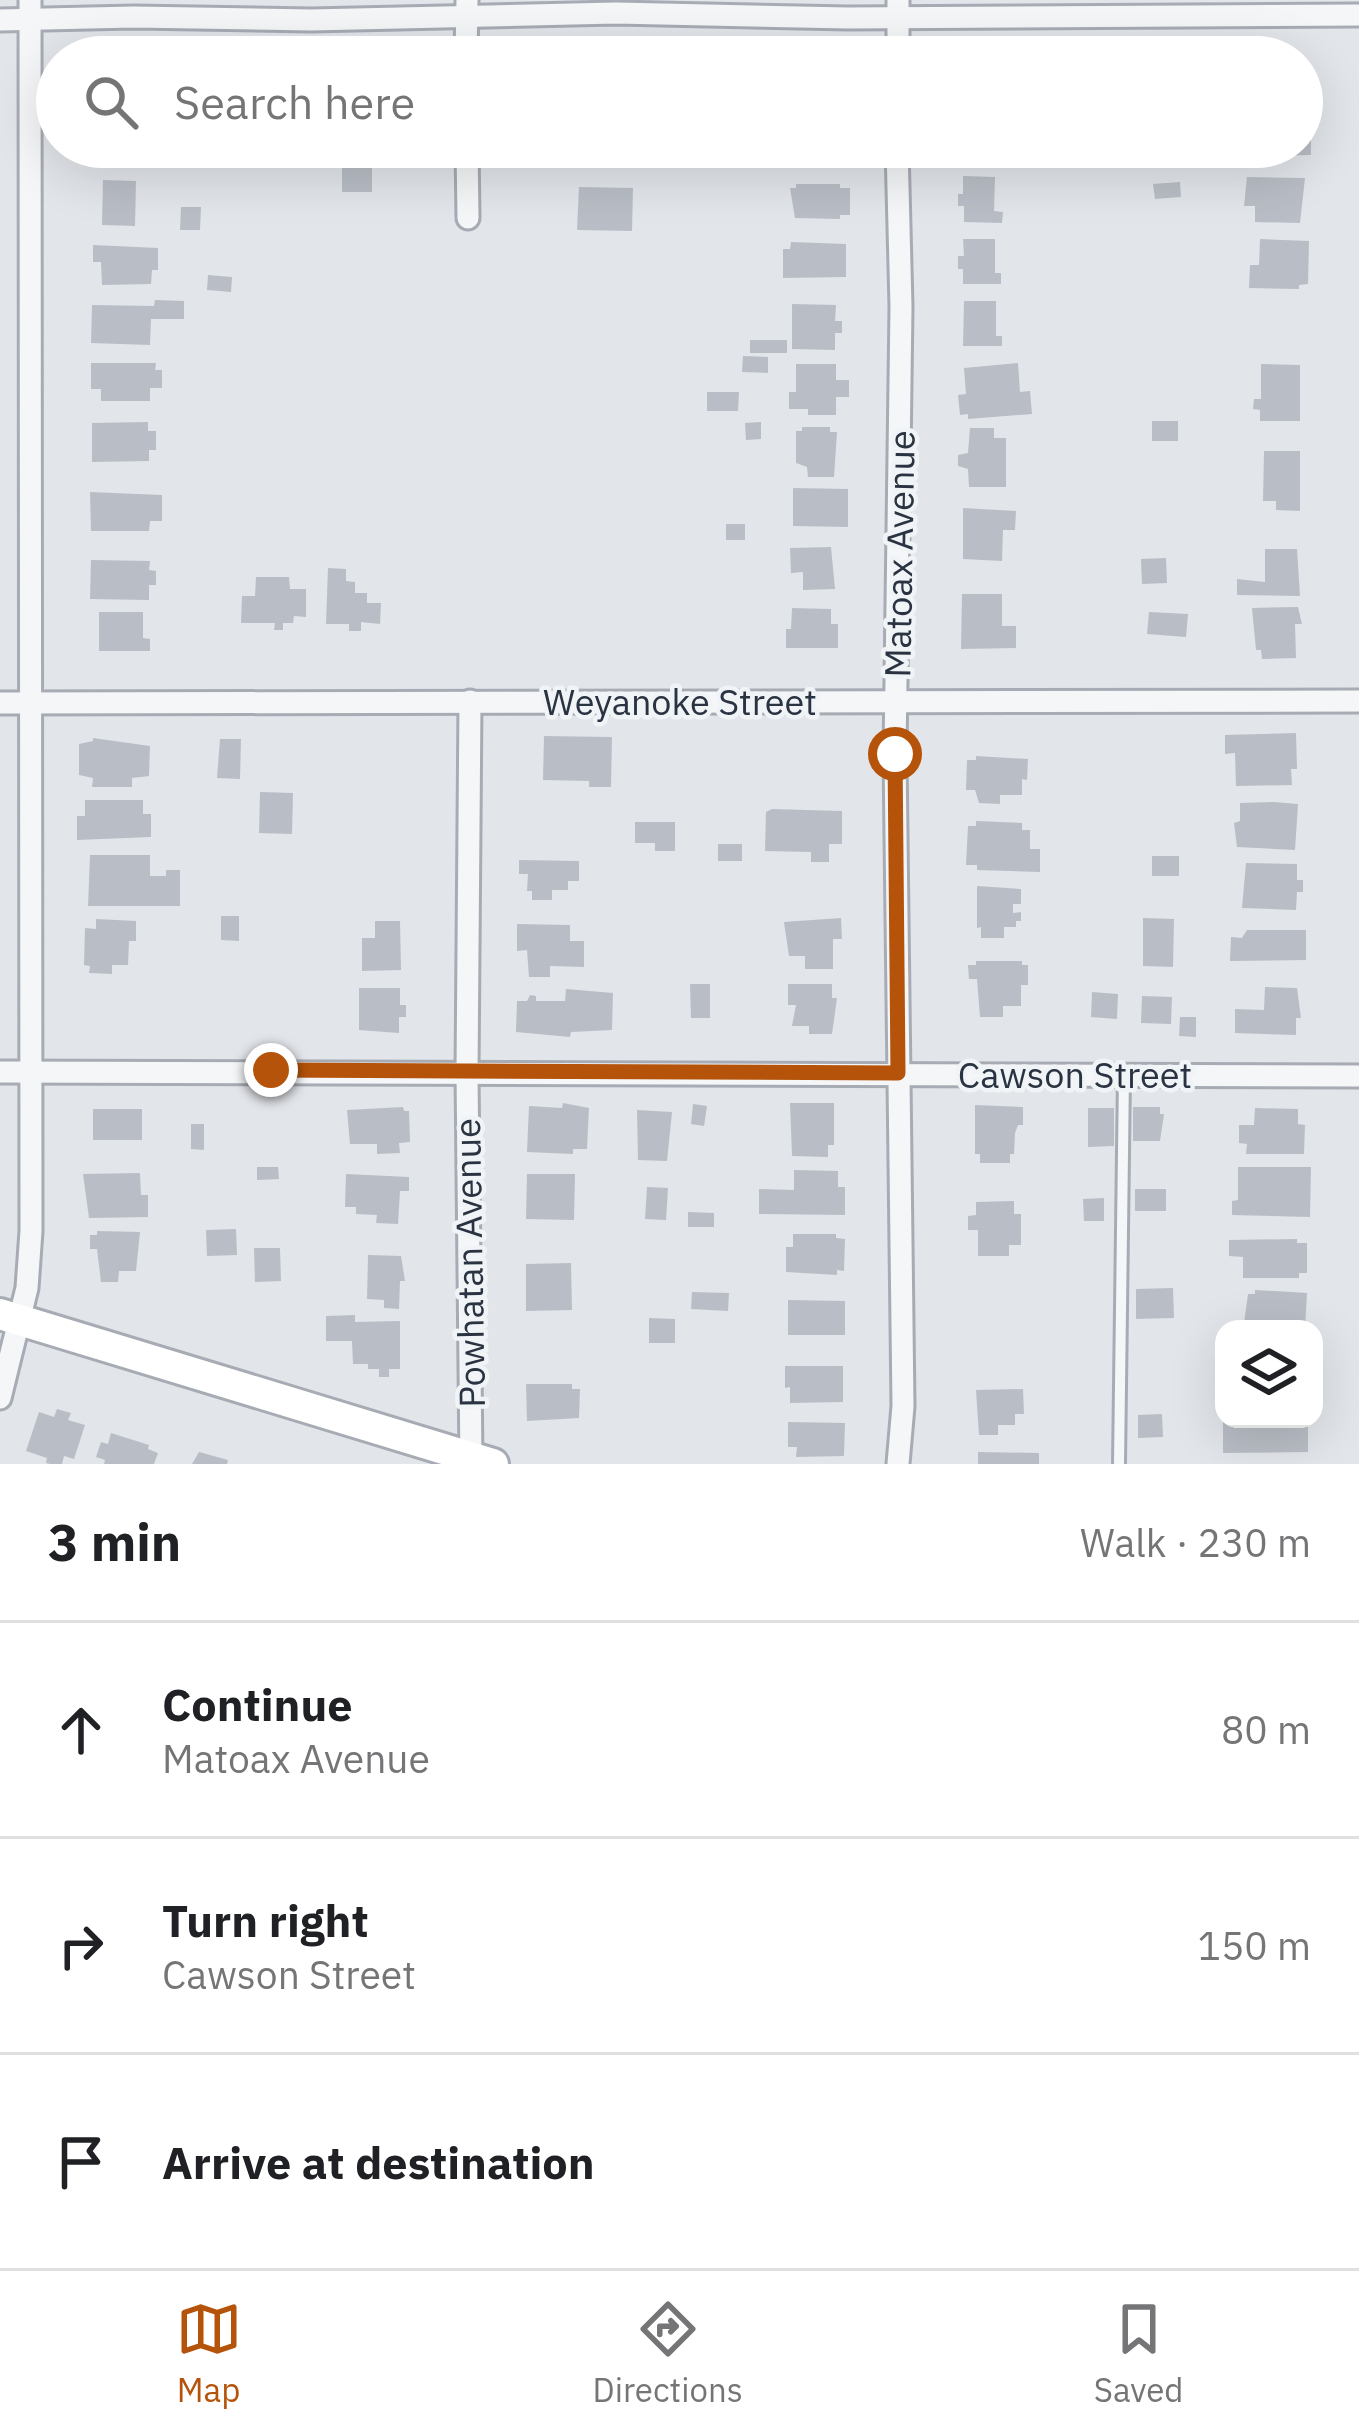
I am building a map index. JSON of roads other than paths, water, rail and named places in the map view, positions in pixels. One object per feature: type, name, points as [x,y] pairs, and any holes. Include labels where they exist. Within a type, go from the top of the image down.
[{"type":"street","points":[[0,20],[30,9],[616,13],[1132,7],[1359,15]]},
{"type":"street","points":[[0,1398],[10,1317],[31,1231],[30,9]]},
{"type":"street","points":[[467,168],[468,218]]},
{"type":"street","name":"Matoax Avenue","points":[[898,168],[902,307],[897,701],[903,1406],[898,1464]]},
{"type":"street","name":"Powhatan Avenue","points":[[470,701],[467,1073],[479,1462]]},
{"type":"street","name":"Weyanoke Street","points":[[0,703],[1359,701]]},
{"type":"street","name":"Cawson Street","points":[[0,1072],[1359,1076]]},
{"type":"street","points":[[10,1317],[479,1462]]},
{"type":"lane","points":[[1119,1464],[1124,1075]]}]
